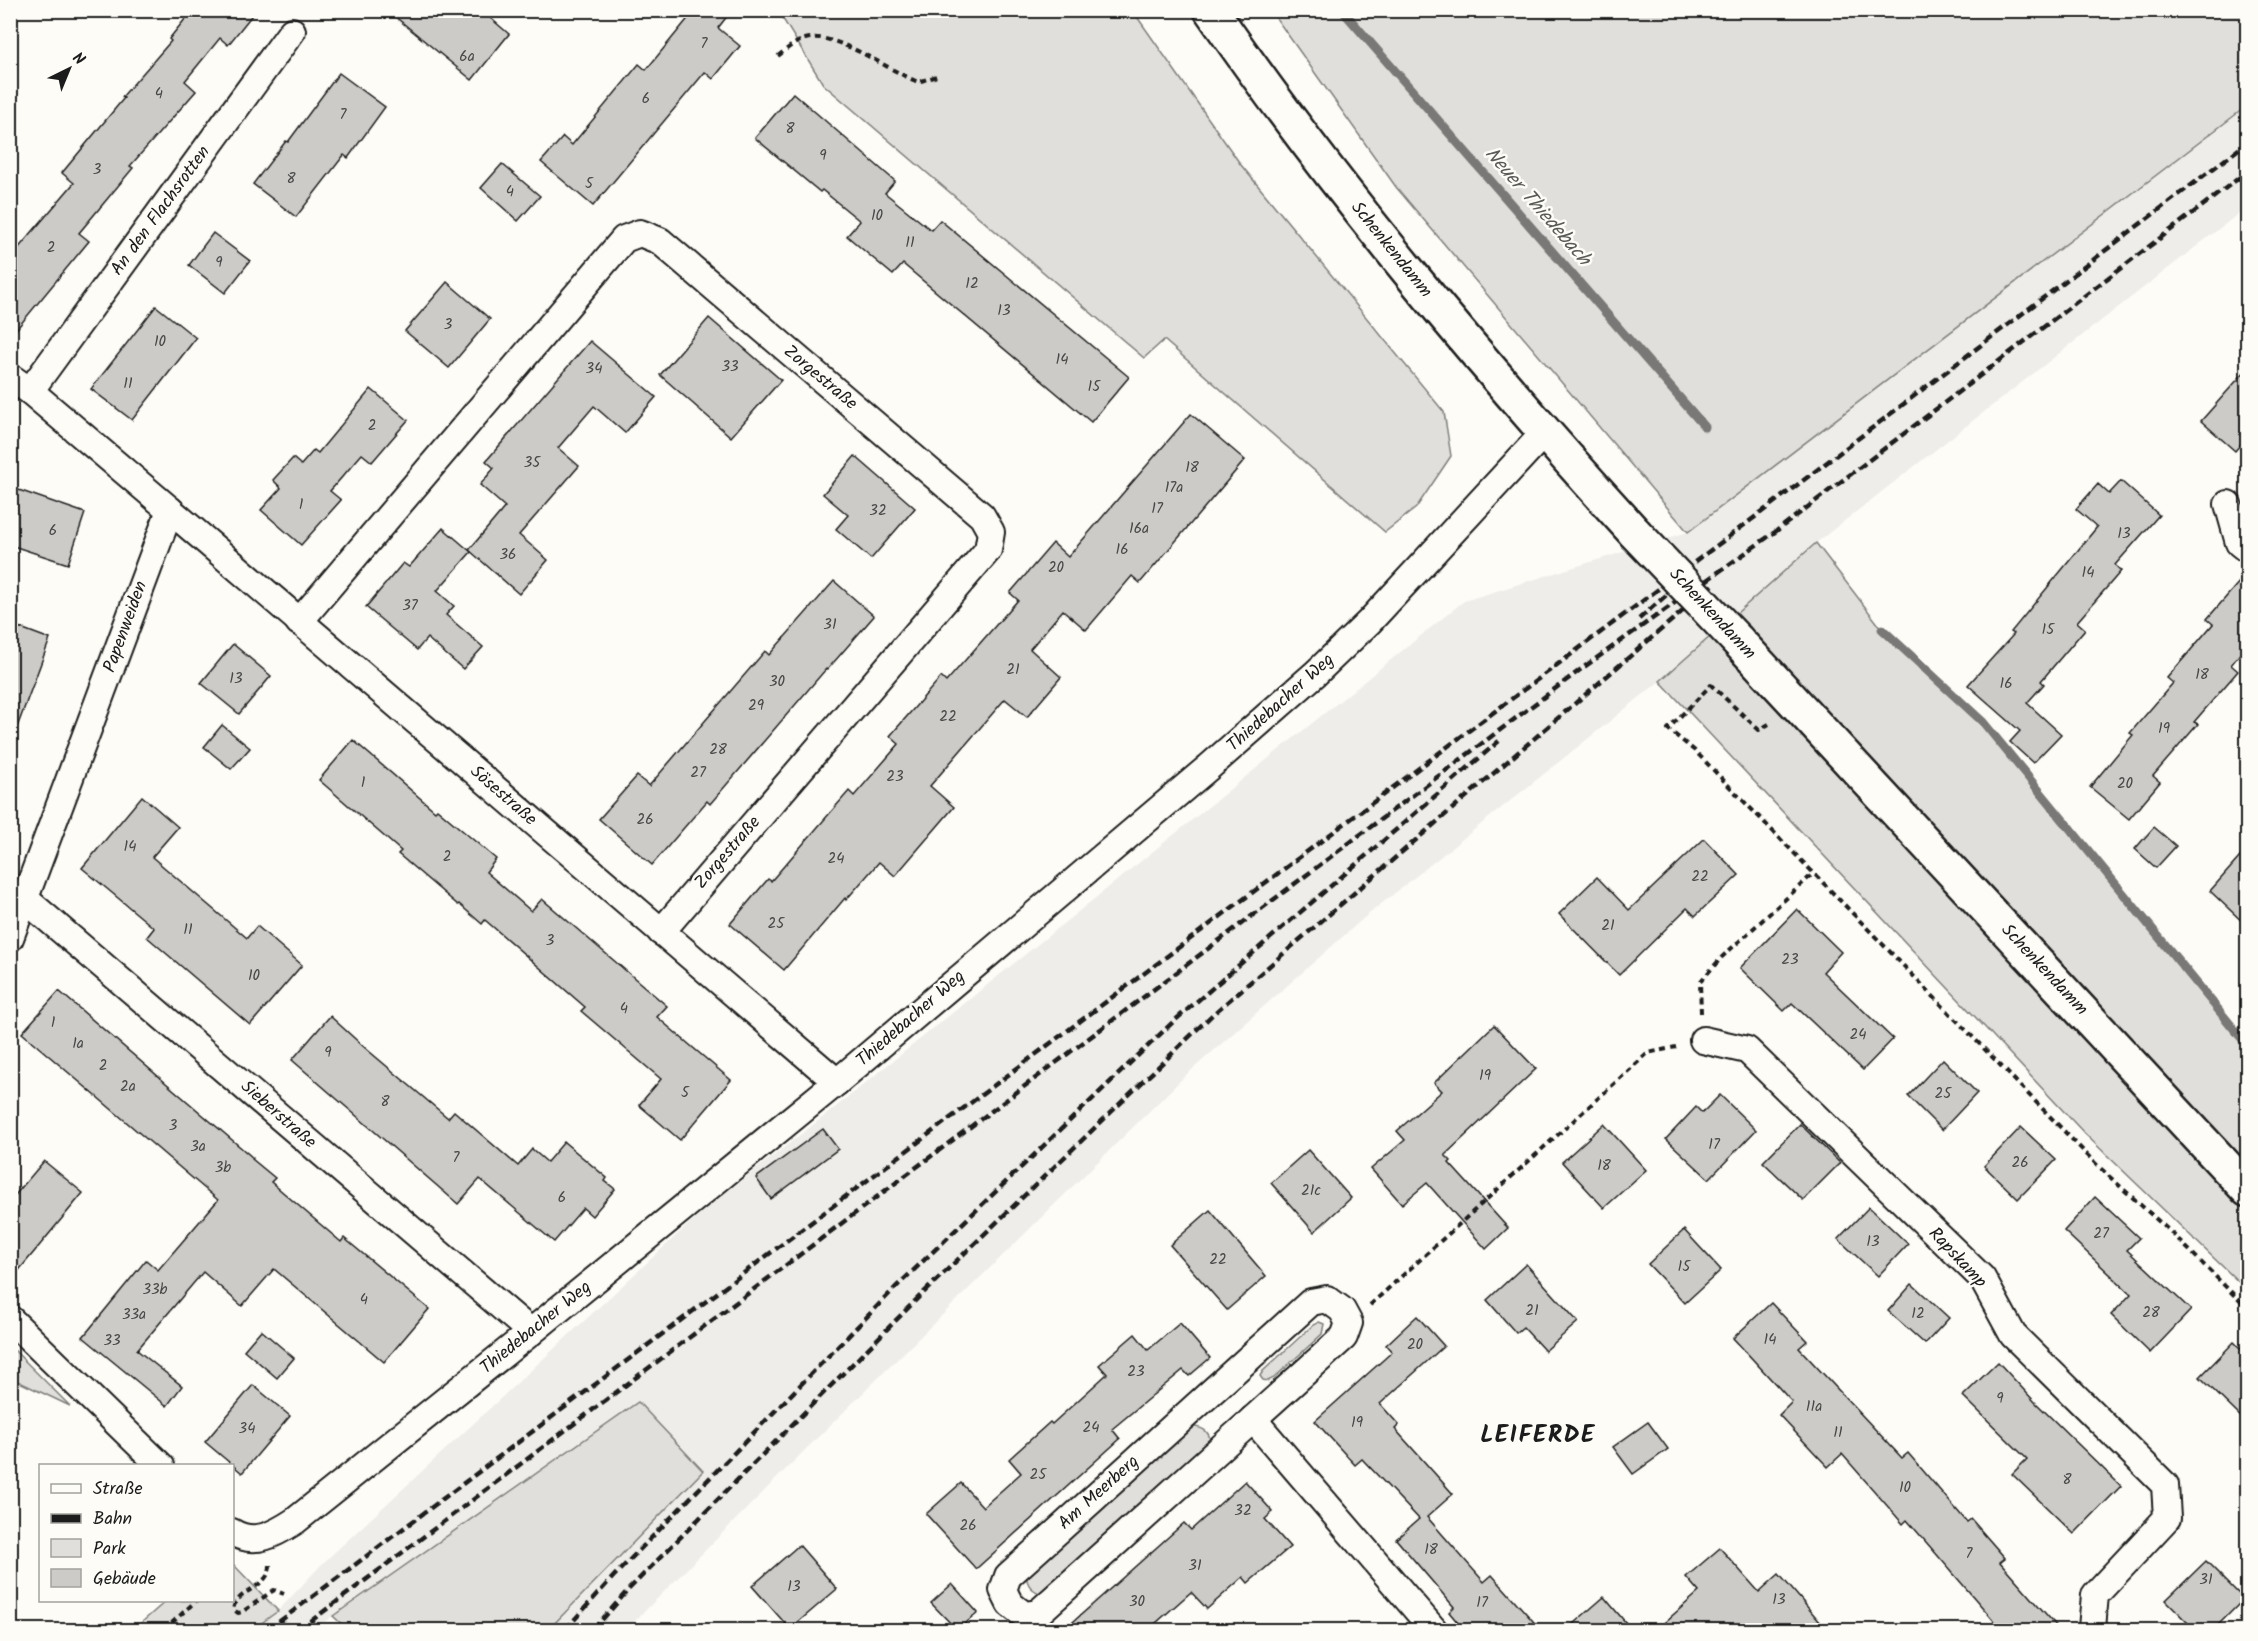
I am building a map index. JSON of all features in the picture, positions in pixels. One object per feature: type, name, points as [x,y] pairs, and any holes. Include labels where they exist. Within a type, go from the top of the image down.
[{"type":"street","name":"Schenkendamm","points":[[1210,10],[1343,190],[1544,432],[1635,533],[2247,1190]]},
{"type":"street","name":"An den Flachsrotten","points":[[20,384],[292,31]]},
{"type":"street","name":"Zorgestraße","points":[[299,622],[624,239],[640,233],[660,241],[973,508],[982,516],[991,532],[988,550],[661,932]]},
{"type":"street","points":[[20,384],[170,510]]},
{"type":"street","name":"Thiedebacher Weg","points":[[257,1539],[270,1536],[295,1521],[531,1332],[837,1082],[1209,767],[1316,672],[1368,622],[1544,432]]},
{"type":"street","points":[[2228,504],[2239,543],[2247,550]]},
{"type":"street","name":"Sösestraße","points":[[170,510],[837,1082]]},
{"type":"street","name":"Papenweiden","points":[[10,938],[170,510]]},
{"type":"street","name":"Sieberstraße","points":[[25,899],[531,1332]]},
{"type":"street","name":"Rapskamp","points":[[1703,1040],[1748,1050],[1982,1278],[2013,1335],[2165,1485],[2168,1518],[2096,1595],[2092,1628],[2094,1630]]},
{"type":"street","name":"Am Meerberg","points":[[1327,1299],[1342,1310],[1349,1323],[1344,1337],[1253,1419],[1038,1613],[1024,1615],[1011,1604],[1003,1590],[1008,1576],[1311,1302],[1327,1299]]},
{"type":"street","points":[[10,1319],[159,1464]]},
{"type":"street","points":[[1253,1419],[1434,1630]]},
{"type":"street","points":[[234,1533],[248,1539],[257,1539]]},
{"type":"path","points":[[778,56],[793,44],[810,38],[829,39],[918,82],[937,76]]},
{"type":"path","points":[[1759,730],[1711,685],[1668,729],[1695,751],[2099,1167],[2176,1237],[2247,1309]]},
{"type":"path","points":[[1349,1323],[1648,1053],[1703,1040],[1700,982],[1722,957],[1814,873]]},
{"type":"path","points":[[257,1539],[270,1562],[270,1571],[261,1582],[237,1599],[233,1609],[238,1614],[274,1590],[284,1594]]},
{"type":"path","points":[[164,1630],[195,1602]]},
{"type":"shaded area","points":[[2247,106],[2247,207],[1816,543],[1660,681],[1365,917],[1186,1075],[807,1448],[626,1630],[548,1630],[703,1471],[638,1402],[313,1630],[252,1630],[278,1611],[322,1564],[705,1209],[827,1114],[1464,601],[1688,532]]},
{"type":"green space","points":[[778,11],[1133,11],[1241,165],[1444,412],[1451,456],[1416,508],[1385,532],[1164,340],[1144,358],[823,84]]},
{"type":"green space","points":[[1271,11],[2247,11],[2247,106],[1688,532],[1396,187]]},
{"type":"green space","points":[[1816,543],[1882,629],[1983,722],[2247,1043],[2247,1290],[2085,1134],[1660,681]]},
{"type":"green space","points":[[1319,1322],[1324,1324],[1322,1334],[1274,1378],[1268,1381],[1263,1380],[1260,1376],[1263,1371]]},
{"type":"green space","points":[[11,1347],[70,1406],[11,1378]]},
{"type":"green space","points":[[638,1402],[703,1471],[548,1630],[348,1630],[333,1616]]},
{"type":"green space","points":[[1195,1427],[1207,1432],[1210,1444],[1041,1594],[1031,1588],[1027,1579],[1027,1571],[1186,1429]]},
{"type":"green space","points":[[234,1565],[278,1611],[252,1630],[133,1630],[165,1602],[234,1602]]},
{"type":"building","points":[[187,10],[256,10],[228,45],[220,38],[185,81],[196,91],[130,166],[133,168],[79,233],[89,241],[10,337],[10,258],[74,183],[62,173],[124,98],[122,97],[171,41],[169,39],[190,13]]},
{"type":"building","points":[[387,10],[481,10],[509,34],[472,80]]},
{"type":"building","points":[[695,10],[732,10],[718,28],[740,46],[713,79],[705,72],[593,206],[541,162],[563,137],[572,145],[639,64],[646,70]]},
{"type":"building","points":[[339,73],[385,107],[348,158],[344,155],[296,217],[253,184],[286,141],[288,142]]},
{"type":"building","points":[[793,93],[895,181],[885,193],[931,230],[940,220],[1129,377],[1091,422],[903,264],[893,275],[868,254],[847,236],[860,221],[822,190],[820,192],[755,138]]},
{"type":"building","points":[[502,164],[540,196],[518,221],[481,188]]},
{"type":"building","points":[[213,233],[250,261],[225,293],[189,265]]},
{"type":"building","points":[[447,282],[490,319],[449,368],[405,331]]},
{"type":"building","points":[[156,306],[196,338],[132,420],[91,389]]},
{"type":"building","points":[[709,318],[781,380],[731,437],[660,375]]},
{"type":"building","points":[[590,341],[656,397],[625,433],[594,406],[558,448],[579,466],[519,535],[548,560],[519,594],[469,550],[505,507],[480,485],[494,468],[486,461]]},
{"type":"building","points":[[2247,369],[2247,437],[2235,451],[2201,421]]},
{"type":"building","points":[[371,389],[408,420],[372,462],[362,454],[330,491],[341,500],[301,545],[261,510],[281,488],[273,480],[293,458],[301,465],[314,450],[318,453]]},
{"type":"building","points":[[1191,414],[1245,460],[1140,583],[1132,576],[1086,630],[1063,610],[1030,649],[1061,677],[1027,717],[1005,699],[930,786],[954,807],[895,876],[879,862],[784,970],[730,924],[768,879],[771,881],[849,791],[854,796],[899,744],[890,736],[941,677],[946,682],[1018,600],[1010,593],[1053,543],[1068,557]]},
{"type":"building","points":[[855,456],[915,508],[871,559],[836,529],[848,515],[823,494]]},
{"type":"building","points":[[2121,481],[2159,515],[2115,565],[2121,571],[2077,622],[2085,629],[2041,681],[2044,684],[2027,703],[2061,734],[2033,763],[2010,742],[2020,731],[1968,685],[2014,634],[2011,632],[2097,527],[2076,509],[2098,484],[2109,494]]},
{"type":"building","points":[[10,487],[85,513],[68,564],[10,545]]},
{"type":"building","points":[[443,528],[471,552],[437,591],[454,606],[446,615],[483,647],[463,669],[427,638],[417,650],[366,607],[403,563],[409,567]]},
{"type":"building","points":[[2247,573],[2247,645],[2231,665],[2238,671],[2194,722],[2198,724],[2153,776],[2160,782],[2129,819],[2090,787],[2133,735],[2130,733],[2173,683],[2167,678],[2213,624],[2207,619]]},
{"type":"building","points":[[834,581],[874,616],[710,804],[707,801],[652,865],[599,819],[637,776],[649,786],[765,651],[769,655]]},
{"type":"building","points":[[10,624],[50,639],[13,738],[10,737]]},
{"type":"building","points":[[233,644],[271,676],[239,714],[201,683]]},
{"type":"building","points":[[222,725],[250,748],[231,769],[204,747]]},
{"type":"building","points":[[353,740],[435,811],[437,809],[496,859],[486,872],[531,911],[542,899],[667,1006],[657,1017],[731,1080],[680,1140],[639,1105],[661,1079],[581,1011],[585,1007],[485,920],[482,924],[398,854],[401,851],[319,780]]},
{"type":"building","points":[[142,796],[178,827],[152,857],[247,938],[257,926],[302,965],[250,1025],[147,937],[154,928],[82,868]]},
{"type":"building","points":[[2154,827],[2176,846],[2156,868],[2135,849]]},
{"type":"building","points":[[1704,839],[1739,875],[1695,916],[1687,908],[1619,975],[1559,914],[1597,877],[1629,910]]},
{"type":"building","points":[[2247,849],[2247,926],[2210,891]]},
{"type":"building","points":[[1797,909],[1841,952],[1823,972],[1893,1039],[1863,1070],[1792,1003],[1784,1011],[1740,968]]},
{"type":"building","points":[[59,991],[253,1158],[275,1178],[271,1182],[341,1242],[344,1238],[429,1309],[384,1362],[274,1269],[242,1306],[203,1272],[137,1350],[182,1386],[167,1406],[83,1337],[146,1260],[158,1270],[218,1200],[22,1033]]},
{"type":"building","points":[[330,1016],[448,1118],[454,1111],[518,1166],[532,1149],[547,1162],[564,1142],[607,1178],[605,1181],[615,1189],[592,1216],[583,1208],[554,1242],[480,1179],[458,1204],[292,1060]]},
{"type":"building","points":[[1494,1025],[1536,1069],[1445,1155],[1451,1161],[1449,1163],[1508,1228],[1486,1249],[1427,1183],[1402,1204],[1371,1169],[1405,1140],[1397,1131],[1442,1091],[1434,1083]]},
{"type":"building","points":[[1943,1059],[1977,1093],[1942,1130],[1908,1096]]},
{"type":"building","points":[[1720,1095],[1756,1130],[1709,1179],[1666,1139],[1696,1107],[1702,1113]]},
{"type":"building","points":[[1604,1124],[1646,1170],[1604,1208],[1562,1162]]},
{"type":"building","points":[[1800,1124],[1840,1163],[1803,1200],[1763,1162]]},
{"type":"building","points":[[2021,1127],[2056,1160],[2018,1199],[1984,1166]]},
{"type":"building","points":[[823,1129],[838,1149],[771,1199],[756,1178]]},
{"type":"building","points":[[1308,1150],[1351,1198],[1314,1232],[1271,1183]]},
{"type":"building","points":[[44,1161],[83,1193],[10,1281],[10,1201]]},
{"type":"building","points":[[2095,1197],[2139,1238],[2127,1250],[2191,1310],[2150,1353],[2111,1315],[2131,1294],[2064,1231]]},
{"type":"building","points":[[1869,1207],[1908,1244],[1878,1276],[1838,1239]]},
{"type":"building","points":[[1210,1210],[1266,1276],[1227,1310],[1170,1245]]},
{"type":"building","points":[[1684,1230],[1721,1270],[1685,1303],[1648,1264]]},
{"type":"building","points":[[1526,1264],[1578,1322],[1545,1351],[1523,1327],[1516,1333],[1487,1300]]},
{"type":"building","points":[[1912,1284],[1949,1318],[1925,1344],[1888,1311]]},
{"type":"building","points":[[1771,1303],[1807,1341],[1799,1348],[1902,1458],[1908,1453],[1967,1522],[1971,1519],[2005,1558],[2000,1562],[2060,1630],[2002,1630],[1907,1520],[1903,1524],[1842,1454],[1828,1467],[1779,1415],[1792,1402],[1733,1338]]},
{"type":"building","points":[[1417,1316],[1444,1346],[1380,1404],[1399,1425],[1395,1429],[1453,1494],[1427,1517],[1484,1582],[1492,1575],[1541,1630],[1464,1630],[1449,1612],[1454,1607],[1396,1539],[1419,1519],[1362,1459],[1355,1465],[1315,1421],[1392,1352],[1386,1345]]},
{"type":"building","points":[[1180,1323],[1210,1358],[1189,1376],[1183,1370],[1112,1429],[1120,1439],[976,1569],[926,1514],[961,1483],[983,1507],[1021,1473],[1009,1459],[1107,1374],[1099,1365],[1135,1334],[1148,1350]]},
{"type":"building","points":[[261,1330],[294,1358],[277,1378],[244,1350]]},
{"type":"building","points":[[2234,1342],[2247,1355],[2247,1423],[2200,1377]]},
{"type":"building","points":[[1998,1362],[2035,1402],[2121,1486],[2074,1534],[2012,1474],[2027,1459],[1963,1396]]},
{"type":"building","points":[[253,1385],[290,1416],[242,1473],[205,1442]]},
{"type":"building","points":[[1648,1422],[1668,1449],[1633,1474],[1613,1447]]},
{"type":"building","points":[[1245,1481],[1273,1512],[1265,1519],[1290,1547],[1248,1583],[1243,1577],[1207,1609],[1191,1592],[1148,1630],[1064,1630],[1184,1523],[1191,1530]]},
{"type":"building","points":[[799,1545],[837,1589],[790,1629],[752,1586]]},
{"type":"building","points":[[1720,1548],[1759,1592],[1779,1574],[1827,1630],[1656,1630],[1699,1592],[1686,1577]]},
{"type":"building","points":[[2206,1561],[2244,1599],[2213,1630],[2196,1630],[2166,1600]]},
{"type":"building","points":[[952,1584],[978,1613],[957,1630],[931,1603]]},
{"type":"building","points":[[1604,1597],[1632,1630],[1566,1630]]},
{"type":"waterway","name":"Neuer Thiedebach","points":[[1342,10],[1705,427]]},
{"type":"waterway","points":[[1882,629],[1983,722],[2248,1046]]},
{"type":"railway","points":[[268,1630],[1759,514],[2248,142]]},
{"type":"railway","points":[[299,1630],[1584,667],[1775,532],[2248,171]]},
{"type":"railway","points":[[1639,619],[1680,583]]},
{"type":"railway","points":[[593,1630],[629,1589],[919,1297],[1212,1015],[1713,585]]},
{"type":"railway","points":[[565,1630],[614,1576],[895,1288],[1173,1022],[1499,741]]},
{"type":"district","name":"LEIFERDE","points":[[1538,1435]]}]
